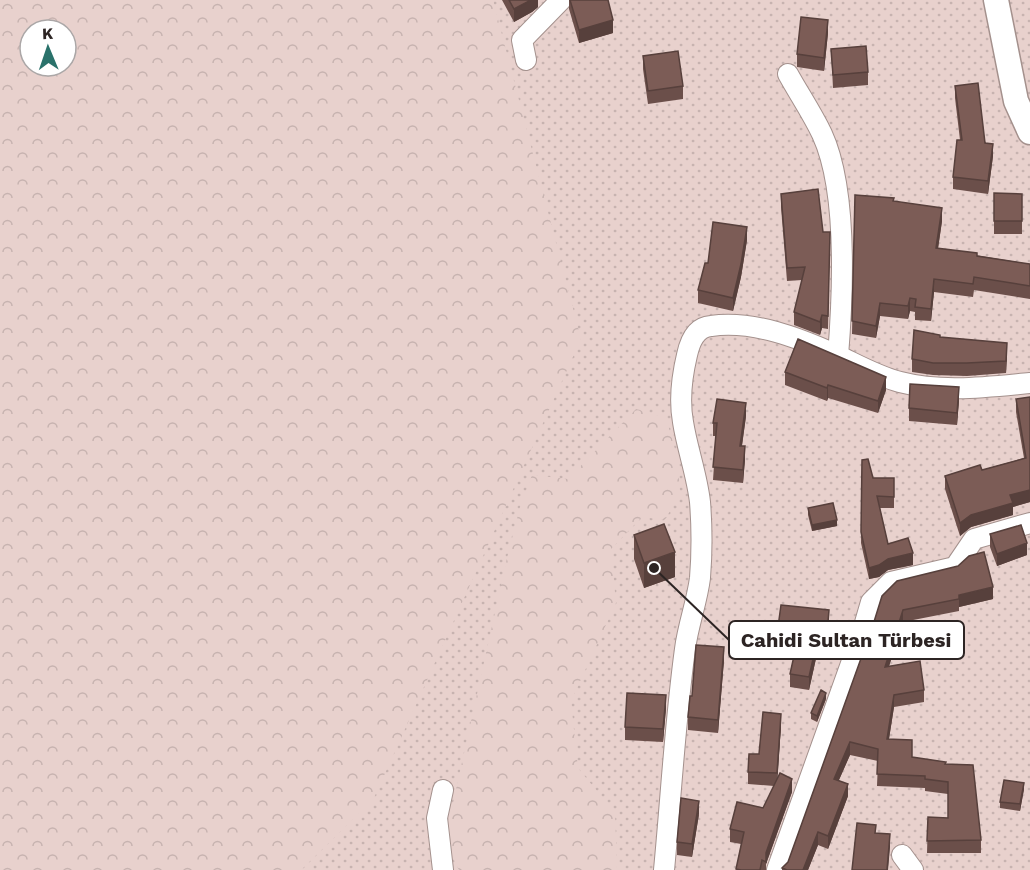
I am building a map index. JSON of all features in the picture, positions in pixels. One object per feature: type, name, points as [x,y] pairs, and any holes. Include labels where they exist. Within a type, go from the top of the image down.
[{"type":"street","points":[[526,60],[522,40],[561,0]]},
{"type":"street","points":[[996,0],[1016,100],[1030,132]]},
{"type":"street","points":[[788,74],[822,135],[837,187],[840,222],[841,314],[838,356]]},
{"type":"street","points":[[664,870],[685,648],[700,580],[702,540],[699,497],[682,420],[683,371],[696,333],[705,327],[757,327],[780,333],[838,356],[873,374],[936,388],[973,388],[1030,383]]},
{"type":"street","points":[[777,870],[871,602],[891,582],[955,567],[974,539],[1030,523]]},
{"type":"street","points":[[442,790],[437,818],[443,870]]},
{"type":"green space","points":[[0,0],[1030,0],[1030,870],[0,870]]},
{"type":"green space","points":[[0,0],[493,0],[581,339],[373,800],[301,870],[0,870]]},
{"type":"green space","points":[[636,409],[666,418],[677,456],[680,493],[665,520],[642,517],[611,549],[616,603],[571,701],[578,768],[615,813],[617,870],[459,870],[450,851],[451,812],[507,558],[520,507],[532,475],[568,479]]},
{"type":"building","points":[[509,0],[531,0],[514,9]]},
{"type":"building","points":[[570,0],[608,0],[613,20],[579,30]]},
{"type":"building","points":[[801,17],[828,20],[824,58],[797,54]]},
{"type":"building","points":[[866,46],[868,72],[833,75],[831,49]]},
{"type":"building","points":[[678,51],[683,86],[648,91],[643,56]]},
{"type":"building","points":[[978,83],[985,143],[993,144],[988,181],[953,177],[957,140],[962,140],[955,86]]},
{"type":"building","points":[[818,189],[823,232],[830,232],[828,316],[822,315],[820,322],[794,312],[805,267],[787,268],[781,194]]},
{"type":"building","points":[[994,193],[1022,194],[1022,221],[994,221]]},
{"type":"building","points":[[855,195],[894,198],[893,201],[942,208],[936,248],[977,253],[977,256],[1030,264],[1030,286],[974,277],[973,284],[934,279],[931,309],[915,307],[916,299],[910,298],[908,306],[880,303],[876,326],[852,321]]},
{"type":"building","points":[[713,222],[747,227],[733,298],[698,290],[705,263],[708,263]]},
{"type":"building","points":[[914,330],[940,335],[940,337],[1007,343],[1006,361],[933,363],[912,359]]},
{"type":"building","points":[[798,339],[886,377],[878,401],[828,385],[827,388],[785,372]]},
{"type":"building","points":[[910,384],[959,387],[957,413],[909,408]]},
{"type":"building","points":[[1030,397],[1030,490],[1010,495],[1013,503],[971,515],[960,523],[945,476],[980,465],[982,470],[1026,458],[1016,399]]},
{"type":"building","points":[[717,399],[746,403],[740,446],[745,446],[743,470],[713,467],[717,423],[713,423]]},
{"type":"building","points":[[868,459],[873,478],[894,478],[894,497],[877,496],[888,544],[908,538],[913,553],[888,559],[869,568],[861,532],[862,460]]},
{"type":"building","points":[[833,503],[837,520],[812,525],[808,508]]},
{"type":"building","points":[[664,524],[675,552],[644,563],[634,535]]},
{"type":"building","points":[[1021,525],[1027,543],[997,554],[990,534]]},
{"type":"building","points":[[984,552],[993,587],[959,595],[959,599],[903,610],[885,667],[920,661],[924,690],[894,695],[887,739],[912,740],[912,757],[946,762],[945,764],[973,765],[981,840],[927,841],[928,817],[948,818],[948,782],[925,779],[925,776],[877,774],[878,749],[850,742],[834,779],[848,784],[828,836],[818,832],[803,870],[782,868],[788,862],[882,596],[897,581],[958,566],[969,556]]},
{"type":"building","points":[[781,605],[829,610],[827,633],[819,632],[809,677],[790,674],[800,629],[778,627]]},
{"type":"building","points":[[696,645],[724,647],[718,720],[688,717]]},
{"type":"building","points":[[821,690],[826,693],[817,716],[811,713]]},
{"type":"building","points":[[627,693],[666,695],[663,729],[625,727]]},
{"type":"building","points":[[763,712],[781,714],[777,773],[748,772],[749,754],[759,754]]},
{"type":"building","points":[[780,773],[792,779],[766,853],[766,862],[762,860],[760,870],[736,869],[744,832],[730,829],[737,802],[763,808]]},
{"type":"building","points":[[1004,780],[1024,783],[1020,804],[1000,802]]},
{"type":"building","points":[[681,798],[699,801],[692,844],[677,842]]},
{"type":"building","points":[[857,823],[876,825],[875,833],[890,834],[887,870],[852,870]]},
{"type":"place","name":"Cahidi Sultan Türbesi","points":[[654,568]]}]
